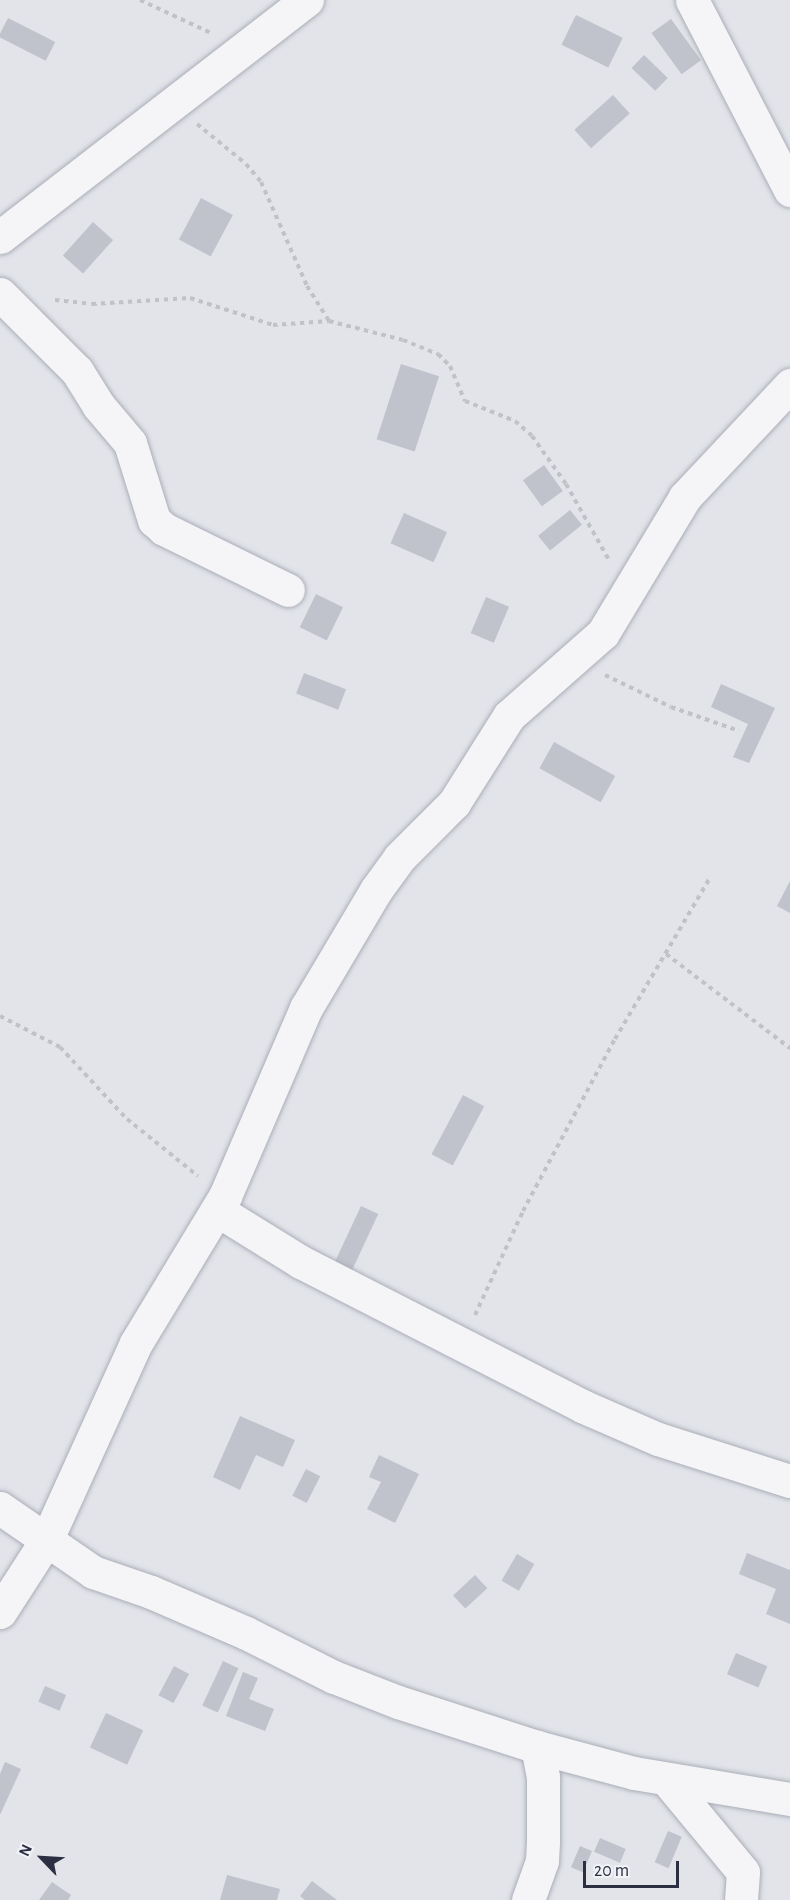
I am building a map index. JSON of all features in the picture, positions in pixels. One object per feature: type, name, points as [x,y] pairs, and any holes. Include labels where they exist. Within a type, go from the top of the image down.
[{"type":"street","points":[[0,237],[307,0]]},
{"type":"street","points":[[692,0],[790,190]]},
{"type":"street","points":[[2,295],[77,370],[98,405],[130,443],[154,520],[164,529],[288,590]]},
{"type":"street","points":[[0,1612],[47,1539],[136,1343],[221,1203],[306,1008],[376,890],[399,858],[454,803],[509,716],[603,633],[686,497],[790,385]]},
{"type":"street","points":[[221,1203],[301,1262],[461,1346],[658,1439],[790,1481]]},
{"type":"street","points":[[0,1508],[93,1572],[123,1580],[246,1633],[334,1677],[537,1748],[667,1780],[790,1799]]},
{"type":"street","points":[[528,1900],[542,1861],[543,1776],[537,1748]]},
{"type":"street","points":[[667,1780],[744,1872],[741,1900]]},
{"type":"path","points":[[140,0],[244,50]]},
{"type":"path","points":[[174,101],[246,164],[261,182],[307,286],[329,321]]},
{"type":"path","points":[[2,295],[92,304],[190,298],[273,325],[329,321],[402,340],[438,354],[450,366],[465,400],[515,421],[532,436],[571,493],[627,594]]},
{"type":"path","points":[[575,660],[671,707],[739,731]]},
{"type":"path","points":[[461,1346],[523,1211],[615,1038],[710,879]]},
{"type":"path","points":[[666,954],[790,1048]]},
{"type":"path","points":[[0,1016],[60,1047],[159,1148],[221,1203]]},
{"type":"building","points":[[576,15],[623,38],[608,67],[562,45]]},
{"type":"building","points":[[8,18],[55,42],[46,61],[0,37]]},
{"type":"building","points":[[671,19],[701,60],[682,74],[652,33]]},
{"type":"building","points":[[644,55],[668,78],[655,91],[631,68]]},
{"type":"building","points":[[613,95],[630,114],[591,148],[574,130]]},
{"type":"building","points":[[201,198],[233,215],[211,256],[179,239]]},
{"type":"building","points":[[93,222],[113,240],[83,274],[63,255]]},
{"type":"building","points":[[401,364],[439,376],[415,451],[377,439]]},
{"type":"building","points":[[544,465],[563,491],[542,506],[523,480]]},
{"type":"building","points":[[570,510],[582,525],[550,551],[538,536]]},
{"type":"building","points":[[404,513],[447,532],[434,562],[391,543]]},
{"type":"building","points":[[316,594],[343,607],[327,640],[300,627]]},
{"type":"building","points":[[486,597],[509,607],[494,643],[471,633]]},
{"type":"building","points":[[304,673],[346,689],[338,710],[296,694]]},
{"type":"building","points":[[721,684],[775,708],[749,763],[733,757],[748,724],[711,707]]},
{"type":"building","points":[[554,742],[615,776],[601,802],[539,768]]},
{"type":"building","points":[[790,881],[790,913],[777,906]]},
{"type":"building","points":[[463,1095],[484,1106],[453,1165],[432,1154]]},
{"type":"building","points":[[361,1206],[378,1214],[352,1271],[334,1263]]},
{"type":"building","points":[[240,1416],[295,1440],[283,1467],[256,1455],[240,1490],[213,1477]]},
{"type":"building","points":[[379,1455],[419,1474],[395,1523],[367,1509],[381,1482],[369,1477]]},
{"type":"building","points":[[306,1469],[320,1476],[307,1503],[292,1496]]},
{"type":"building","points":[[747,1553],[790,1570],[790,1624],[766,1614],[776,1589],[739,1574]]},
{"type":"building","points":[[517,1554],[534,1564],[519,1591],[502,1581]]},
{"type":"building","points":[[475,1575],[487,1588],[465,1609],[453,1595]]},
{"type":"building","points":[[736,1653],[767,1666],[758,1687],[727,1674]]},
{"type":"building","points":[[223,1661],[238,1668],[218,1713],[202,1705]]},
{"type":"building","points":[[174,1666],[189,1674],[174,1703],[159,1695]]},
{"type":"building","points":[[243,1672],[258,1678],[249,1699],[274,1709],[265,1731],[226,1716]]},
{"type":"building","points":[[45,1686],[66,1695],[60,1711],[38,1702]]},
{"type":"building","points":[[106,1713],[143,1730],[127,1765],[90,1747]]},
{"type":"building","points":[[5,1762],[21,1769],[0,1815],[0,1774]]},
{"type":"building","points":[[668,1831],[682,1837],[669,1868],[655,1862]]},
{"type":"building","points":[[600,1838],[626,1849],[620,1863],[594,1852]]},
{"type":"building","points":[[580,1846],[592,1851],[583,1872],[571,1867]]},
{"type":"building","points":[[227,1875],[280,1889],[277,1900],[220,1900]]},
{"type":"building","points":[[312,1881],[337,1900],[305,1900],[300,1896]]},
{"type":"building","points":[[52,1882],[71,1895],[68,1900],[39,1900]]}]
